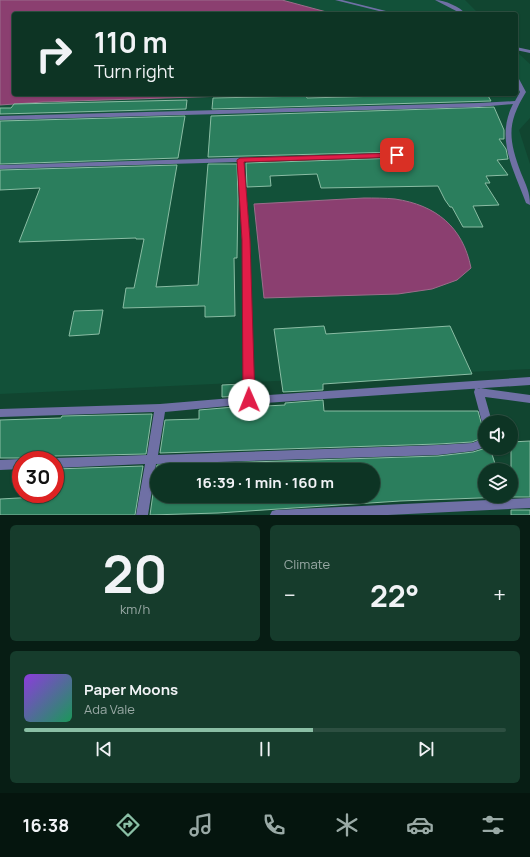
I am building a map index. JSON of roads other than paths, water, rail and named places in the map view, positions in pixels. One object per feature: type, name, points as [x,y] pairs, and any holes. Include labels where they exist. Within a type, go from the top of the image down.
[{"type":"street","points":[[337,0],[388,12]]},
{"type":"street","points":[[437,0],[462,12]]},
{"type":"street","points":[[518,49],[530,52]]},
{"type":"street","points":[[518,83],[523,92],[512,112],[508,126],[510,149],[530,202]]},
{"type":"street","points":[[0,118],[479,105],[518,102]]},
{"type":"street","points":[[0,167],[397,155]]},
{"type":"street","points":[[240,160],[246,240],[249,400]]},
{"type":"street","points":[[0,413],[160,408],[249,400],[530,381]]},
{"type":"street","points":[[485,415],[479,392],[530,399]]},
{"type":"street","points":[[142,515],[160,408]]},
{"type":"street","points":[[64,463],[152,458],[438,450],[473,447],[478,445]]},
{"type":"street","points":[[0,465],[12,464]]},
{"type":"street","points":[[276,515],[530,503]]}]
